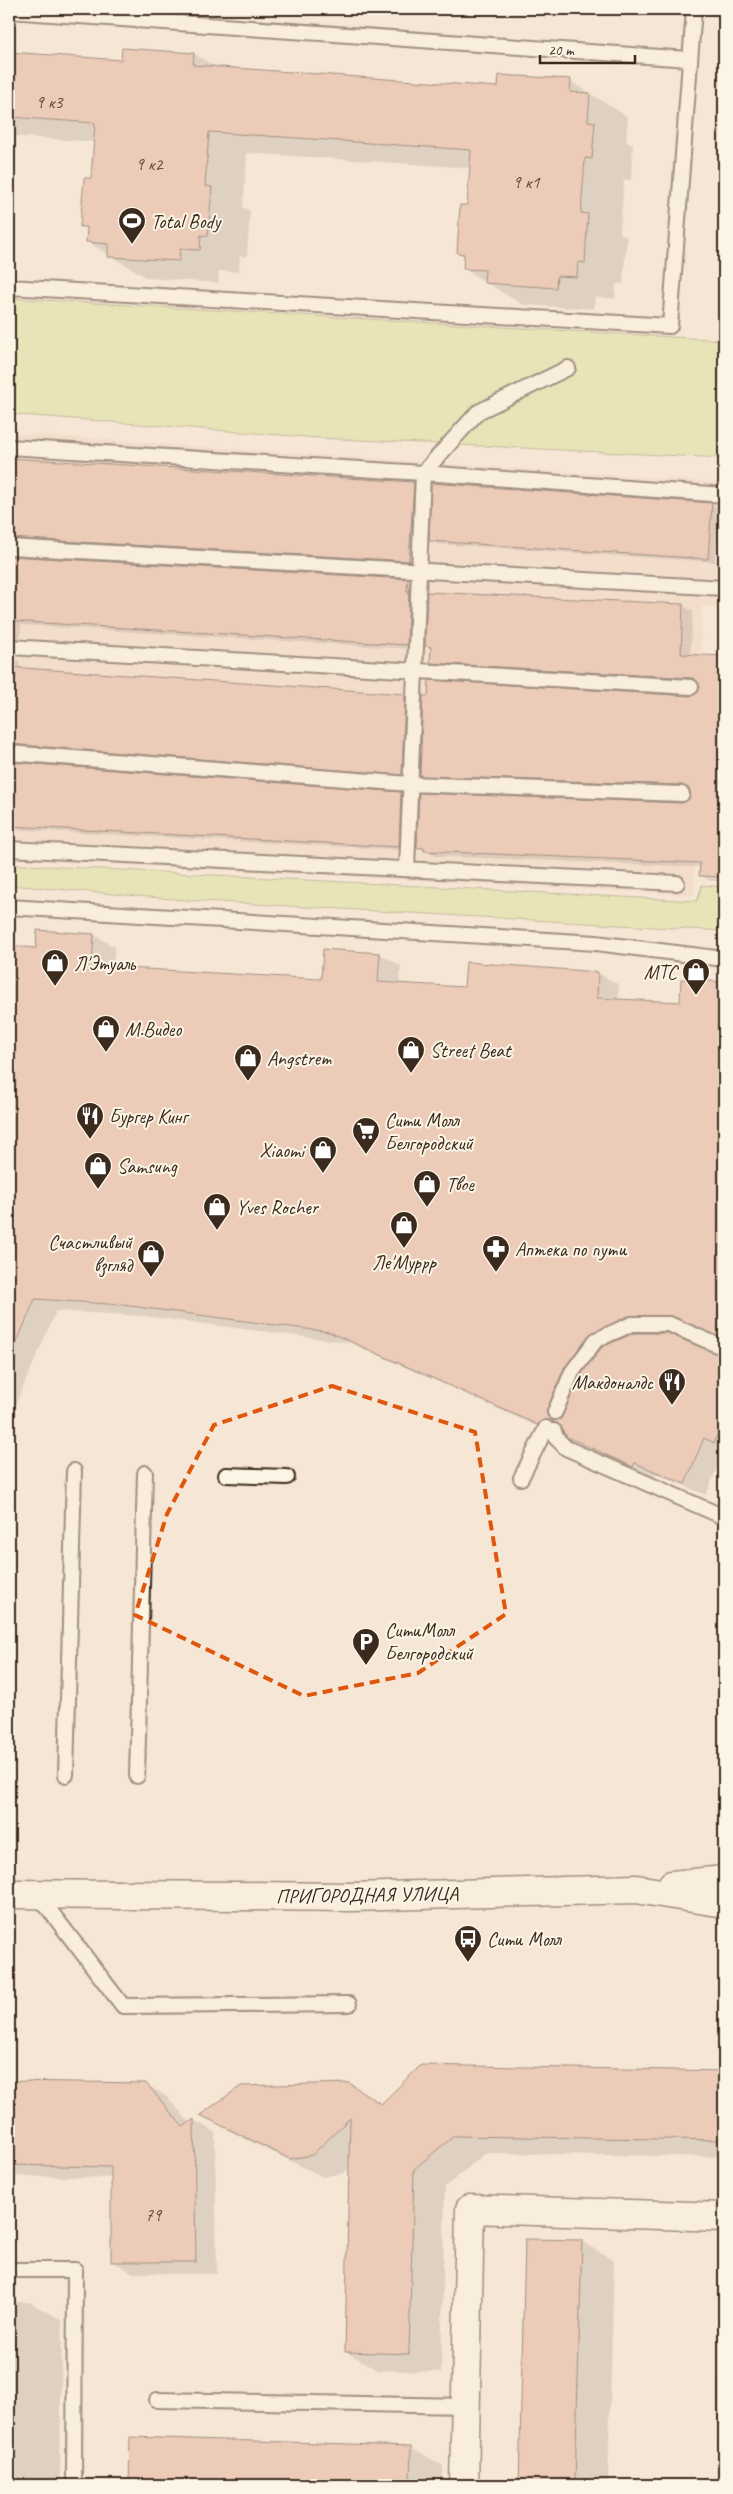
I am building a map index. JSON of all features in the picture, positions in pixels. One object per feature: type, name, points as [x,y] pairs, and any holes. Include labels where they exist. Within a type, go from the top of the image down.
[{"type":"main road","points":[[636,1888],[724,1880]]},
{"type":"main road","name":"ПРИГОРОДНАЯ УЛИЦА","points":[[9,1894],[351,1897],[636,1888],[724,1903]]},
{"type":"main road","points":[[464,2485],[470,2209],[724,2216]]},
{"type":"lane","points":[[9,287],[670,326],[688,59],[694,9]]},
{"type":"lane","points":[[9,11],[688,59]]},
{"type":"lane","points":[[407,869],[423,473],[478,412],[568,368]]},
{"type":"lane","points":[[9,447],[423,473],[724,495]]},
{"type":"lane","points":[[9,547],[420,569],[724,588]]},
{"type":"lane","points":[[9,647],[691,687]]},
{"type":"lane","points":[[9,753],[410,784],[682,794]]},
{"type":"lane","points":[[9,849],[677,884]]},
{"type":"lane","points":[[9,907],[596,942],[724,958]]},
{"type":"lane","points":[[555,1412],[572,1372],[596,1340],[632,1324],[669,1324],[724,1348]]},
{"type":"lane","points":[[521,1478],[550,1430],[566,1448],[724,1517]]},
{"type":"lane","points":[[66,1775],[74,1471]]},
{"type":"lane","points":[[137,1776],[145,1473]]},
{"type":"lane","points":[[226,1475],[288,1476]]},
{"type":"lane","points":[[37,1894],[123,2006],[349,2004]]},
{"type":"lane","points":[[9,2270],[75,2270],[74,2485]]},
{"type":"lane","points":[[157,2400],[465,2406]]},
{"type":"highlighted area","points":[[332,1386],[475,1432],[506,1614],[418,1673],[304,1696],[135,1615],[167,1514],[214,1425]]},
{"type":"shaded area","points":[[9,433],[724,483],[724,608],[702,606],[694,895],[9,859]]},
{"type":"green space","points":[[9,298],[724,340],[724,556],[723,458],[320,438],[9,414]]},
{"type":"green space","points":[[9,864],[697,901],[702,885],[724,887],[724,931],[184,900],[9,885]]},
{"type":"building","points":[[122,48],[194,53],[193,65],[498,87],[499,75],[571,79],[570,92],[590,93],[588,121],[595,122],[592,159],[585,158],[581,213],[588,214],[585,263],[578,262],[577,277],[557,276],[556,288],[484,283],[485,270],[463,269],[464,254],[457,253],[460,205],[467,205],[471,150],[209,132],[205,186],[212,187],[208,236],[201,235],[200,250],[180,249],[179,261],[108,257],[108,244],[86,242],[87,227],[80,227],[84,178],[91,178],[95,123],[9,117],[9,52],[121,60]]},
{"type":"building","points":[[9,458],[414,482],[409,561],[9,538]]},
{"type":"building","points":[[431,483],[712,503],[708,559],[429,541]]},
{"type":"building","points":[[9,556],[408,579],[407,645],[9,621]]},
{"type":"building","points":[[427,592],[683,604],[681,654],[724,656],[724,877],[699,876],[700,863],[424,851],[424,848],[417,848],[419,793],[682,803],[691,795],[689,790],[682,785],[420,776],[423,696],[428,696],[429,680],[690,696],[698,692],[700,687],[696,680],[692,678],[430,663],[431,647],[425,646]]},
{"type":"building","points":[[9,667],[405,694],[402,775],[9,744]]},
{"type":"building","points":[[9,762],[401,792],[399,847],[9,826]]},
{"type":"building","name":"Сити Молл Белгородский","points":[[37,930],[94,934],[92,966],[321,979],[323,949],[380,953],[378,982],[464,987],[466,962],[598,972],[597,998],[680,1002],[681,979],[724,982],[724,1339],[672,1316],[628,1316],[589,1335],[564,1368],[546,1413],[552,1420],[561,1419],[580,1376],[602,1347],[634,1333],[667,1333],[724,1357],[724,1418],[714,1443],[704,1438],[685,1484],[635,1463],[633,1467],[567,1437],[557,1423],[545,1419],[538,1425],[329,1332],[122,1305],[35,1299],[9,1361],[9,946],[36,948]]},
{"type":"building","points":[[421,2065],[724,2071],[724,2140],[454,2136],[414,2169],[409,2354],[345,2352],[350,2118],[312,2155],[290,2159],[200,2115],[241,2086],[349,2083],[381,2104]]},
{"type":"building","points":[[9,2081],[146,2083],[183,2127],[194,2119],[196,2262],[111,2262],[111,2167],[9,2165]]},
{"type":"building","points":[[525,2239],[582,2240],[575,2485],[519,2485]]},
{"type":"building","points":[[130,2437],[411,2446],[410,2485],[129,2485]]},
{"type":"place","name":"Total Body","points":[[132,245]]},
{"type":"place","name":"Л'Этуаль","points":[[55,987]]},
{"type":"place","name":"МТС","points":[[696,996]]},
{"type":"place","name":"М.Видео","points":[[106,1053]]},
{"type":"place","name":"Street Beat","points":[[411,1074]]},
{"type":"place","name":"Angstrem","points":[[248,1082]]},
{"type":"place","name":"Бургер Кинг","points":[[90,1140]]},
{"type":"place","name":"Сити Молл Белгородский","points":[[366,1155]]},
{"type":"place","name":"Xiaomi","points":[[323,1174]]},
{"type":"place","name":"Samsung","points":[[98,1190]]},
{"type":"place","name":"Твое","points":[[427,1208]]},
{"type":"place","name":"Yves Rocher","points":[[217,1231]]},
{"type":"place","name":"Ле'Муррр","points":[[404,1249]]},
{"type":"place","name":"Аптека по пути","points":[[496,1273]]},
{"type":"place","name":"Счастливый взгляд","points":[[151,1278]]},
{"type":"place","name":"Макдоналдс","points":[[672,1406]]},
{"type":"place","name":"СитиМолл Белгородский","points":[[366,1666]]},
{"type":"place","name":"Сити Молл","points":[[468,1963]]}]
